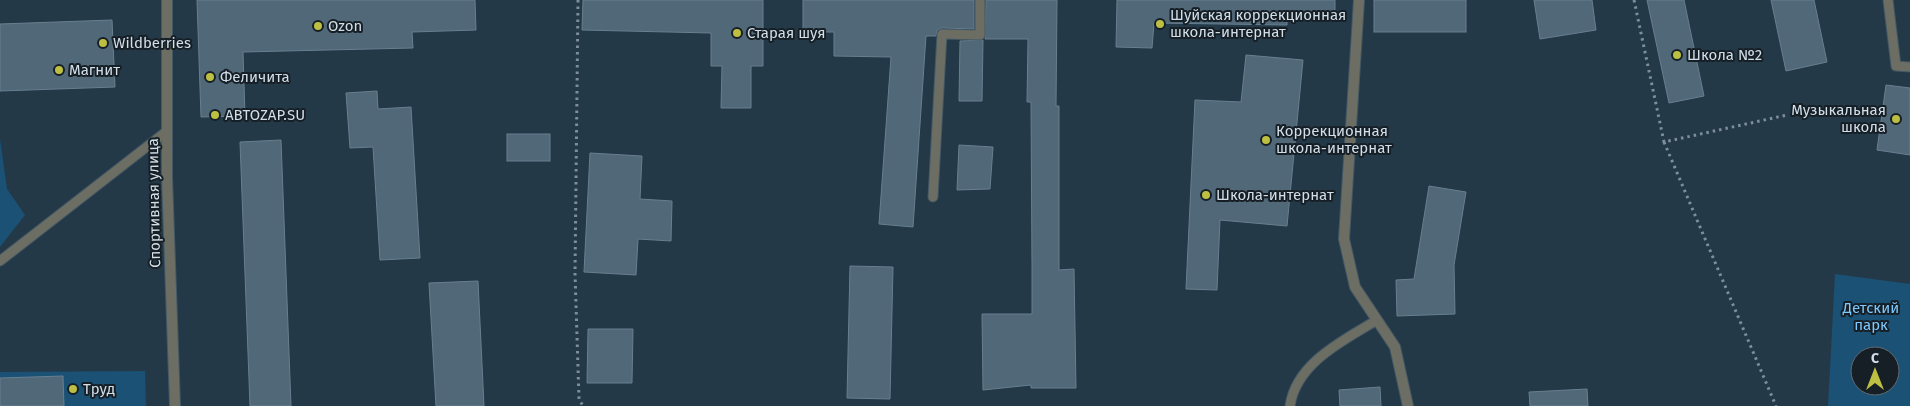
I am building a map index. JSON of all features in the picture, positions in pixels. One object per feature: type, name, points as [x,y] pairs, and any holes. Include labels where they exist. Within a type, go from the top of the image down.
[{"type":"street","name":"Спортивная улица","points":[[166,0],[167,131],[175,406]]},
{"type":"street","points":[[1359,0],[1344,239],[1355,287],[1395,347],[1408,406]]},
{"type":"lane","points":[[932,197],[942,34],[980,35],[980,0]]},
{"type":"lane","points":[[1888,0],[1896,66],[1910,67]]},
{"type":"lane","points":[[0,261],[167,131]]},
{"type":"lane","points":[[1290,406],[1291,397],[1301,379],[1329,348],[1377,320]]},
{"type":"path","points":[[578,0],[575,273],[579,399],[583,406]]},
{"type":"path","points":[[1634,0],[1664,142],[1776,406]]},
{"type":"path","points":[[1664,142],[1787,115]]},
{"type":"green space","points":[[0,139],[7,189],[25,215],[0,247]]},
{"type":"green space","name":"Детский парк","points":[[1835,274],[1910,284],[1910,406],[1828,406]]},
{"type":"green space","name":"Труд","points":[[145,371],[146,406],[0,406],[0,372]]},
{"type":"building","points":[[197,0],[475,0],[476,30],[412,32],[413,48],[243,52],[245,116],[201,117]]},
{"type":"building","points":[[583,0],[763,0],[763,66],[751,66],[751,108],[721,108],[722,66],[711,66],[711,33],[582,30]]},
{"type":"building","points":[[803,0],[974,0],[974,29],[942,28],[937,30],[936,36],[926,36],[913,227],[879,224],[891,57],[834,56],[834,32],[803,32]]},
{"type":"building","points":[[986,0],[1057,0],[1056,106],[1059,106],[1059,270],[1074,269],[1076,388],[1031,388],[1031,385],[983,390],[982,314],[1032,314],[1031,102],[1027,102],[1028,39],[985,39]]},
{"type":"building","points":[[1117,0],[1335,0],[1335,18],[1287,17],[1287,25],[1154,23],[1152,48],[1116,47]]},
{"type":"building","points":[[1374,0],[1466,0],[1466,32],[1374,32]]},
{"type":"building","points":[[1534,0],[1592,0],[1596,30],[1540,39]]},
{"type":"building","name":"Школа №2","points":[[1647,0],[1684,0],[1704,96],[1669,103]]},
{"type":"building","name":"Школа №2","points":[[1771,0],[1814,0],[1827,62],[1786,71]]},
{"type":"building","points":[[112,20],[115,87],[0,91],[0,24]]},
{"type":"building","points":[[983,40],[982,101],[959,101],[960,41]]},
{"type":"building","points":[[1246,55],[1303,60],[1287,226],[1220,220],[1217,290],[1186,289],[1195,100],[1241,102]]},
{"type":"building","name":"Музыкальная школа","points":[[1886,85],[1910,88],[1910,155],[1877,150]]},
{"type":"building","points":[[377,91],[378,109],[411,107],[420,258],[380,260],[373,147],[350,148],[346,93]]},
{"type":"building","points":[[507,134],[550,134],[550,161],[507,161]]},
{"type":"building","points":[[281,140],[291,406],[250,406],[240,142]]},
{"type":"building","points":[[959,145],[993,147],[990,189],[957,190]]},
{"type":"building","points":[[590,153],[642,156],[640,199],[672,201],[671,241],[638,239],[636,275],[584,272]]},
{"type":"building","points":[[1429,186],[1466,192],[1454,265],[1455,314],[1397,316],[1396,280],[1414,279]]},
{"type":"building","points":[[850,266],[893,267],[890,399],[847,398]]},
{"type":"building","points":[[478,281],[484,406],[436,406],[429,283]]},
{"type":"building","points":[[588,329],[633,329],[632,383],[587,383]]},
{"type":"building","points":[[63,376],[64,406],[0,406],[0,378]]},
{"type":"building","points":[[1380,387],[1381,406],[1340,406],[1339,390]]},
{"type":"building","points":[[1587,389],[1588,406],[1530,406],[1529,392]]},
{"type":"place","name":"Шуйская коррекционная школа-интернат","points":[[1160,24]]},
{"type":"place","name":"Ozon","points":[[318,26]]},
{"type":"place","name":"Старая шуя","points":[[737,33]]},
{"type":"place","name":"Wildberries","points":[[103,43]]},
{"type":"place","name":"Школа №2","points":[[1677,55]]},
{"type":"place","name":"Магнит","points":[[59,70]]},
{"type":"place","name":"Феличита","points":[[210,77]]},
{"type":"place","name":"АВТОZAP.SU","points":[[215,115]]},
{"type":"place","name":"Музыкальная школа","points":[[1896,119]]},
{"type":"place","name":"Коррекционная школа-интернат","points":[[1266,140]]},
{"type":"place","name":"Школа-интернат","points":[[1206,195]]},
{"type":"place","name":"Труд","points":[[73,389]]}]
